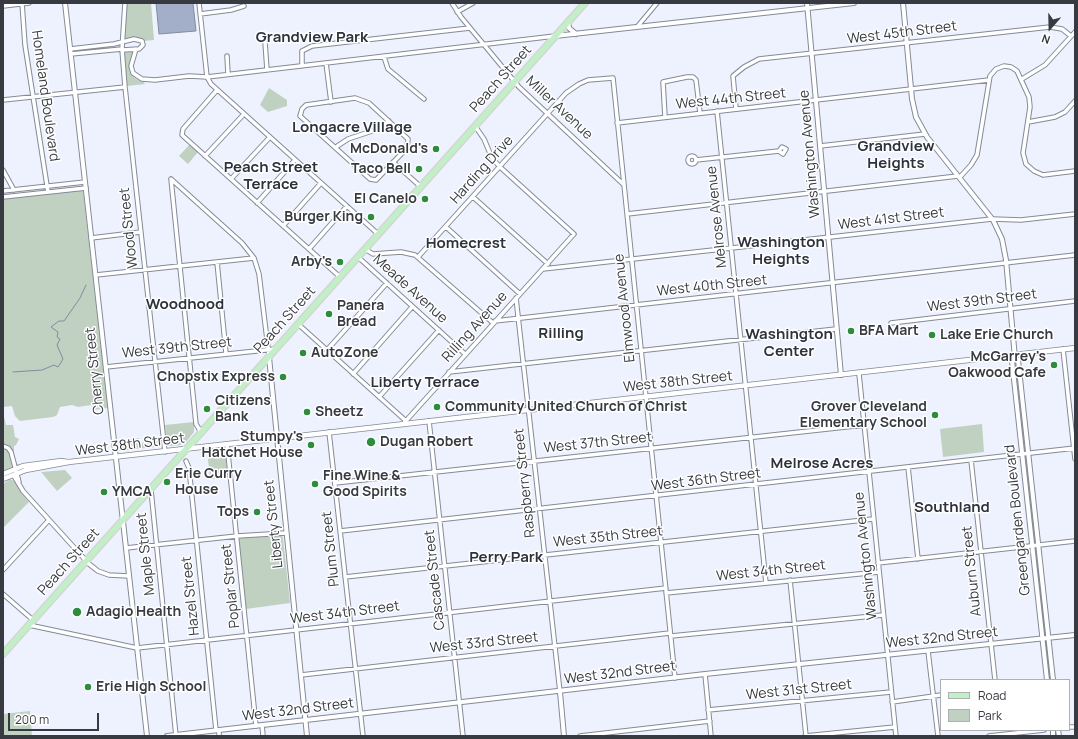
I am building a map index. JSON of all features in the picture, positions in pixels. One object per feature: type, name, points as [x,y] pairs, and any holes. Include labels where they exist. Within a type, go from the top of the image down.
[{"type":"main road","name":"Peach Street","points":[[3,654],[585,3]]},
{"type":"main road","name":"West 38th Street","points":[[3,479],[6,474],[15,470],[70,462],[165,452],[405,422],[429,421],[859,374],[1075,348]]},
{"type":"street","name":"Homeland Boulevard","points":[[22,3],[24,38],[48,192]]},
{"type":"street","points":[[3,6],[29,3]]},
{"type":"street","name":"Cherry Street","points":[[65,3],[147,736]]},
{"type":"street","name":"Wood Street","points":[[125,3],[122,42],[125,87],[165,452]]},
{"type":"street","points":[[199,3],[207,77],[217,90],[378,234]]},
{"type":"street","name":"Miller Avenue","points":[[452,3],[457,12],[515,81],[548,114],[624,184]]},
{"type":"street","points":[[457,12],[473,3]]},
{"type":"street","points":[[637,27],[657,3]]},
{"type":"street","name":"Washington Avenue","points":[[807,3],[841,375]]},
{"type":"street","points":[[136,49],[131,69],[135,75],[142,79],[155,80],[189,76],[207,77],[854,3]]},
{"type":"street","name":"Greengarden Boulevard","points":[[903,3],[911,90],[916,117],[925,134],[992,218],[1002,239],[1006,263],[1015,356],[1018,360],[1053,679]]},
{"type":"street","points":[[200,14],[231,10],[244,6]]},
{"type":"street","points":[[568,21],[569,28],[576,34]]},
{"type":"street","name":"West 45th Street","points":[[736,109],[733,79],[736,73],[758,60],[1050,27],[1062,29],[1071,36]]},
{"type":"street","points":[[302,66],[302,51],[312,46],[470,28]]},
{"type":"street","points":[[1022,79],[1045,64],[1075,32]]},
{"type":"street","points":[[70,49],[141,39],[143,45],[136,49],[71,54]]},
{"type":"street","points":[[265,42],[267,70]]},
{"type":"street","points":[[227,56],[228,74]]},
{"type":"street","points":[[384,57],[388,69],[424,99]]},
{"type":"street","points":[[326,63],[331,102]]},
{"type":"street","points":[[627,214],[959,177],[971,165],[977,155],[989,80],[996,69],[1004,66],[1015,69],[1022,79],[1030,101],[1023,153],[1028,166],[1034,171],[1043,175],[1075,171]]},
{"type":"street","points":[[665,117],[662,85],[664,80],[693,77],[696,80],[700,113]]},
{"type":"street","name":"Harding Drive","points":[[418,258],[566,93],[588,80],[613,78]]},
{"type":"street","name":"Elmwood Avenue","points":[[613,78],[675,678]]},
{"type":"street","name":"West 44th Street","points":[[618,123],[989,80]]},
{"type":"street","points":[[3,100],[125,87]]},
{"type":"street","points":[[217,90],[182,133],[185,138],[340,277]]},
{"type":"street","points":[[362,99],[369,103],[407,137],[409,142],[406,148],[378,179],[370,179],[300,116],[305,105],[331,102],[362,99]]},
{"type":"street","points":[[1028,122],[1055,118],[1064,112],[1075,101]]},
{"type":"street","name":"Melrose Avenue","points":[[717,111],[766,583]]},
{"type":"street","points":[[205,156],[244,114]]},
{"type":"street","points":[[336,148],[348,139],[375,130],[389,121]]},
{"type":"street","points":[[475,126],[481,133],[492,158],[500,167]]},
{"type":"street","points":[[820,146],[925,134]]},
{"type":"street","points":[[231,179],[270,137]]},
{"type":"street","points":[[696,160],[779,151]]},
{"type":"street","points":[[257,203],[295,160]]},
{"type":"street","points":[[393,162],[421,187]]},
{"type":"street","name":"Rilling Avenue","points":[[405,422],[574,234],[500,167]]},
{"type":"street","points":[[3,170],[16,195]]},
{"type":"street","name":"Liberty Street","points":[[179,266],[170,179],[242,243],[254,258],[259,274],[307,736]]},
{"type":"street","points":[[3,191],[85,182]]},
{"type":"street","points":[[283,226],[321,183]]},
{"type":"street","points":[[3,196],[86,188]]},
{"type":"street","points":[[473,197],[553,268]]},
{"type":"street","points":[[309,249],[347,206]]},
{"type":"street","name":"West 41st Street","points":[[542,270],[992,218],[1026,220],[1075,214]]},
{"type":"street","points":[[446,227],[520,294]]},
{"type":"street","points":[[91,238],[141,232]]},
{"type":"street","points":[[364,249],[373,254],[400,252],[418,258],[494,322]]},
{"type":"street","name":"West 40th Street","points":[[494,322],[518,318],[1075,255]]},
{"type":"street","name":"Meade Avenue","points":[[358,257],[465,354]]},
{"type":"street","points":[[96,275],[254,258]]},
{"type":"street","points":[[217,262],[226,353]]},
{"type":"street","points":[[179,266],[196,424],[201,432]]},
{"type":"street","points":[[327,350],[387,283]]},
{"type":"street","name":"Raspberry Street","points":[[516,298],[564,736]]},
{"type":"street","name":"West 39th Street","points":[[891,323],[1075,301]]},
{"type":"street","points":[[352,374],[412,307]]},
{"type":"street","points":[[298,324],[405,422]]},
{"type":"street","points":[[449,372],[836,329]]},
{"type":"street","points":[[379,397],[439,330]]},
{"type":"street","name":"West 39th Street","points":[[106,367],[226,353],[275,349]]},
{"type":"street","points":[[1063,350],[1075,459]]},
{"type":"street","name":"Greengarden Boulevard","points":[[1015,356],[1012,361],[1047,679]]},
{"type":"street","name":"Washington Avenue","points":[[859,374],[878,572],[896,736]]},
{"type":"street","name":"Cascade Street","points":[[429,421],[463,736]]},
{"type":"street","name":"West 37th Street","points":[[334,483],[864,425]]},
{"type":"street","name":"Plum Street","points":[[329,432],[363,736]]},
{"type":"street","name":"Poplar Street","points":[[227,444],[256,726]]},
{"type":"street","points":[[3,446],[8,448],[23,491],[86,561],[95,569],[105,574],[129,576]]},
{"type":"street","name":"West 36th Street","points":[[340,531],[656,497],[1074,448]]},
{"type":"street","name":"Auburn Street","points":[[971,460],[995,679]]},
{"type":"street","name":"Hazel Street","points":[[186,461],[189,468],[207,641],[217,730],[219,736]]},
{"type":"street","points":[[908,467],[918,559]]},
{"type":"street","name":"Maple Street","points":[[150,489],[176,736]]},
{"type":"street","name":"West 35th Street","points":[[345,577],[873,519]]},
{"type":"street","points":[[3,570],[49,520]]},
{"type":"street","points":[[126,548],[237,536],[286,533]]},
{"type":"street","points":[[878,563],[1075,541]]},
{"type":"street","name":"West 34th Street","points":[[666,593],[878,572]]},
{"type":"street","points":[[790,580],[806,736],[895,727]]},
{"type":"street","name":"West 34th Street","points":[[31,623],[137,648],[247,637],[350,623],[666,588]]},
{"type":"street","points":[[3,594],[31,623]]},
{"type":"street","name":"West 33rd Street","points":[[301,674],[671,634],[883,615]]},
{"type":"street","name":"West 32nd Street","points":[[167,736],[560,692],[705,674],[887,656],[1075,634]]},
{"type":"street","points":[[928,651],[938,736]]},
{"type":"street","points":[[705,674],[712,736]]},
{"type":"street","name":"West 31st Street","points":[[708,710],[891,692]]},
{"type":"street","points":[[892,702],[940,695]]},
{"type":"street","points":[[580,736],[710,721]]},
{"type":"street","points":[[262,725],[263,736]]},
{"type":"street","points":[[989,736],[1033,731]]},
{"type":"green space","points":[[127,3],[151,3],[154,40],[144,41],[140,38],[127,39],[124,37]]},
{"type":"green space","points":[[133,51],[129,70],[136,79],[143,81],[145,84],[127,86],[123,53]]},
{"type":"green space","points":[[269,88],[287,100],[287,106],[268,112],[260,105]]},
{"type":"green space","points":[[190,144],[198,152],[188,164],[179,156]]},
{"type":"green space","points":[[83,190],[108,408],[93,410],[91,405],[78,407],[72,405],[60,407],[57,415],[53,417],[20,421],[15,416],[12,406],[3,407],[3,199]]},
{"type":"green space","points":[[3,412],[6,425],[13,425],[15,437],[19,439],[14,446],[14,456],[16,463],[19,465],[3,472]]},
{"type":"green space","points":[[194,422],[194,432],[186,442],[180,445],[167,446],[165,425]]},
{"type":"green space","points":[[982,424],[984,452],[943,457],[940,429]]},
{"type":"green space","points":[[139,438],[139,443],[161,441],[161,446],[121,451],[118,450],[118,441]]},
{"type":"green space","points":[[222,447],[225,449],[228,477],[210,479],[207,449]]},
{"type":"green space","points":[[65,470],[72,478],[57,491],[41,472]]},
{"type":"green space","points":[[10,479],[16,482],[20,491],[29,502],[3,528],[3,484]]},
{"type":"green space","points":[[282,535],[290,603],[246,609],[238,539],[242,536]]},
{"type":"green space","points":[[30,711],[32,736],[3,736],[3,714]]},
{"type":"water","points":[[156,3],[193,3],[196,31],[159,34]]},
{"type":"waterway","points":[[13,372],[42,370],[54,365],[58,367],[63,359],[57,345],[60,339],[57,337],[58,332],[51,327],[59,321],[64,321],[80,298],[86,285]]},
{"type":"place","name":"McDonald's","points":[[436,149]]},
{"type":"place","name":"Taco Bell","points":[[419,169]]},
{"type":"place","name":"El Canelo","points":[[425,199]]},
{"type":"place","name":"Burger King","points":[[371,217]]},
{"type":"place","name":"Arby's","points":[[340,262]]},
{"type":"place","name":"Panera Bread","points":[[329,314]]},
{"type":"place","name":"BFA Mart","points":[[851,331]]},
{"type":"place","name":"Lake Erie Church","points":[[932,335]]},
{"type":"place","name":"AutoZone","points":[[303,353]]},
{"type":"place","name":"McGarrey's Oakwood Cafe","points":[[1054,365]]},
{"type":"place","name":"Chopstix Express","points":[[283,377]]},
{"type":"place","name":"Community United Church of Christ","points":[[437,407]]},
{"type":"place","name":"Citizens Bank","points":[[207,409]]},
{"type":"place","name":"Sheetz","points":[[307,412]]},
{"type":"place","name":"Grover Cleveland Elementary School","points":[[935,415]]},
{"type":"place","name":"Dugan Robert","points":[[371,442]]},
{"type":"place","name":"Stumpy's Hatchet House","points":[[311,445]]},
{"type":"place","name":"Erie Curry House","points":[[167,482]]},
{"type":"place","name":"Fine Wine & Good Spirits","points":[[315,484]]},
{"type":"place","name":"YMCA","points":[[104,492]]},
{"type":"place","name":"Tops","points":[[257,512]]},
{"type":"place","name":"Adagio Health","points":[[77,612]]},
{"type":"place","name":"Erie High School","points":[[88,687]]},
{"type":"district","name":"Grandview Park","points":[[312,38]]},
{"type":"district","name":"Longacre Village","points":[[352,128]]},
{"type":"district","name":"Grandview Heights","points":[[896,156]]},
{"type":"district","name":"Peach Street Terrace","points":[[271,176]]},
{"type":"district","name":"Homecrest","points":[[466,244]]},
{"type":"district","name":"Washington Heights","points":[[781,252]]},
{"type":"district","name":"Woodhood","points":[[185,305]]},
{"type":"district","name":"Rilling","points":[[561,334]]},
{"type":"district","name":"Washington Center","points":[[789,344]]},
{"type":"district","name":"Liberty Terrace","points":[[425,383]]},
{"type":"district","name":"Melrose Acres","points":[[822,464]]},
{"type":"district","name":"Southland","points":[[952,508]]},
{"type":"district","name":"Perry Park","points":[[506,558]]}]
